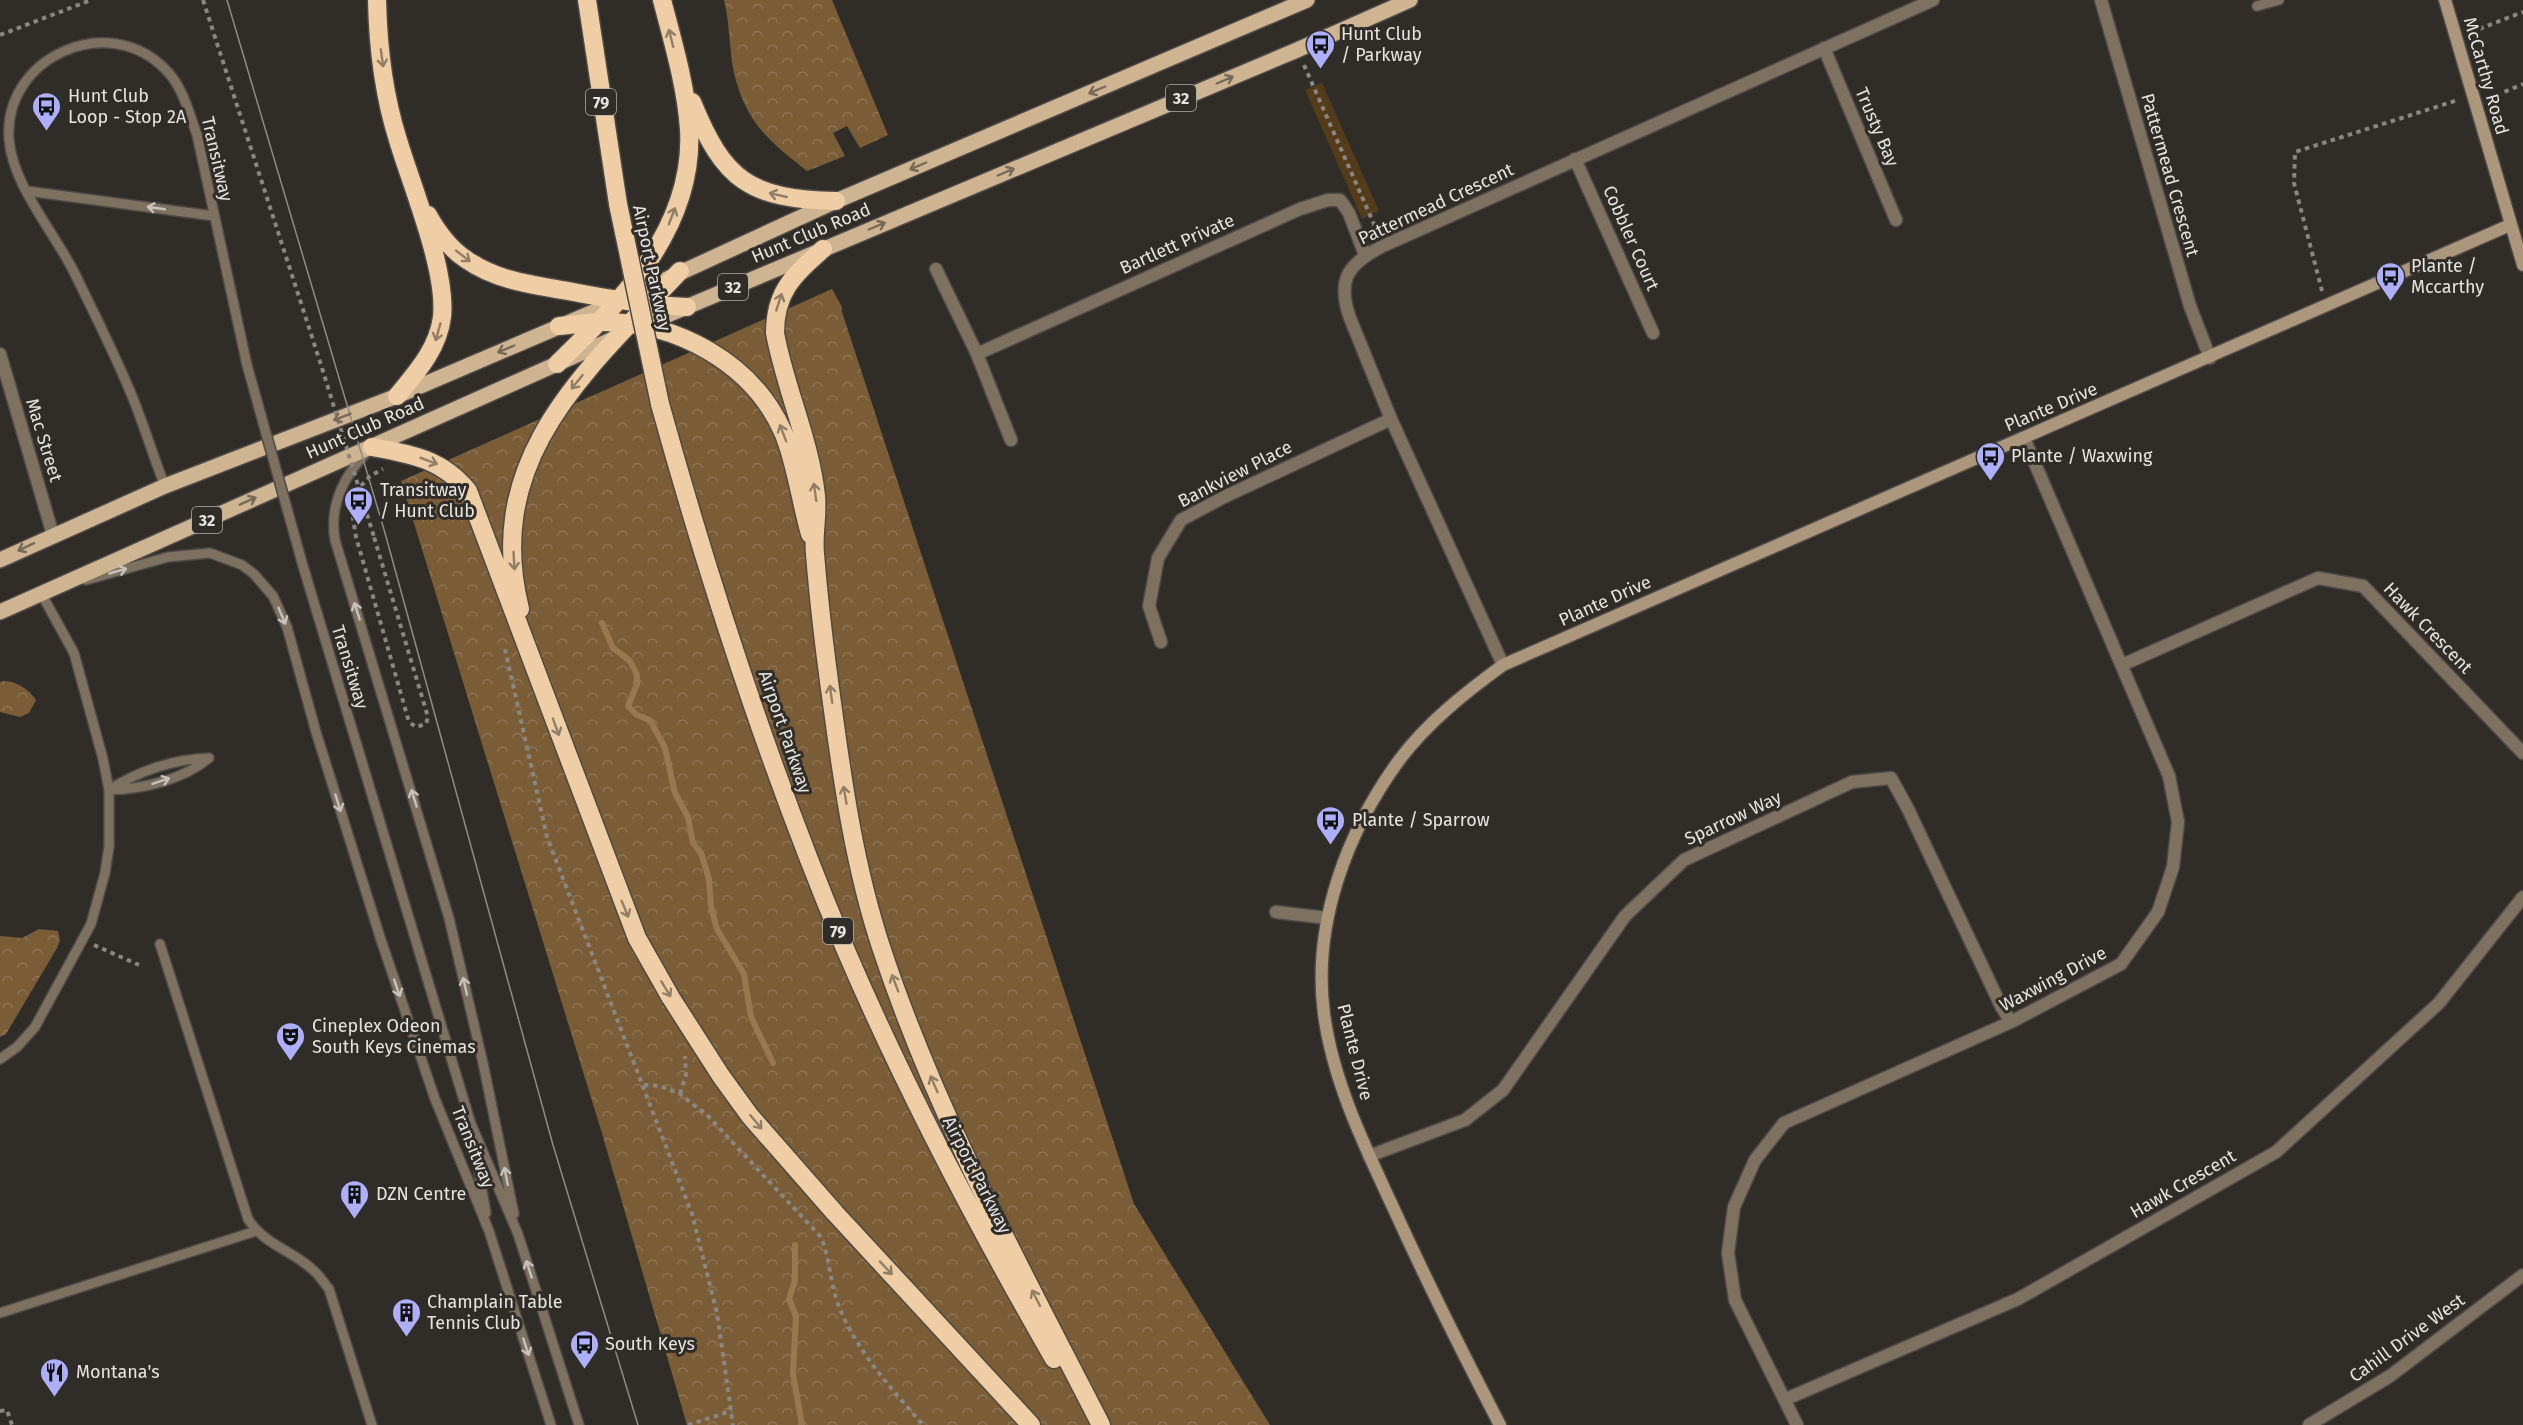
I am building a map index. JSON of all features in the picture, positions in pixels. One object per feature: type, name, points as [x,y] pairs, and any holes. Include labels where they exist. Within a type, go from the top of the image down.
[{"type":"highway","points":[[377,0],[380,41],[390,105],[397,137],[416,193],[440,283],[442,318],[433,347],[397,396]]},
{"type":"highway","name":"Airport Parkway","points":[[586,0],[618,204],[660,404],[706,566],[811,866],[845,949],[918,1107],[971,1212],[1094,1425]]},
{"type":"highway","points":[[556,364],[619,301],[652,257],[662,240],[680,193],[687,159],[689,132],[680,76],[662,0]]},
{"type":"highway","points":[[680,76],[715,152],[738,176],[767,192],[809,200],[836,201]]},
{"type":"highway","points":[[416,193],[439,234],[468,261],[502,277],[522,283],[619,301],[687,307]]},
{"type":"highway","points":[[814,550],[817,498],[795,404],[778,350],[775,318],[782,292],[792,277],[823,249]]},
{"type":"highway","points":[[536,672],[518,601],[513,548],[519,492],[527,467],[546,425],[575,383],[616,338],[637,325],[649,305],[680,271]]},
{"type":"highway","points":[[559,326],[600,322],[637,325],[685,339],[711,351],[740,373],[765,400],[784,435],[814,550],[843,781],[860,867],[881,946],[929,1072],[973,1175],[1101,1425]]},
{"type":"highway","points":[[372,447],[432,462],[446,469],[468,491],[475,505],[514,618],[637,938],[665,988],[721,1076],[750,1116],[798,1172],[1030,1425]]},
{"type":"main road","name":"Hunt Club Road","points":[[0,560],[165,486],[397,396],[619,301],[836,201],[1307,0]]},
{"type":"main road","name":"Hunt Club Road","points":[[637,325],[687,307],[1297,50],[1410,0]]},
{"type":"main road","name":"Hunt Club Road","points":[[0,612],[616,338]]},
{"type":"street","name":"Pattermead Crescent","points":[[1503,665],[1390,418],[1344,302],[1348,276],[1354,263],[1383,246],[1933,0]]},
{"type":"street","name":"Pattermead Crescent","points":[[2101,0],[2190,306],[2210,357]]},
{"type":"street","name":"McCarthy Road","points":[[2445,0],[2523,265]]},
{"type":"street","name":"Trusty Bay","points":[[1824,48],[1896,220]]},
{"type":"street","name":"Cobbler Court","points":[[1575,159],[1653,333]]},
{"type":"street","name":"Bartlett Private","points":[[977,354],[1300,208],[1328,200],[1340,200],[1349,213],[1365,255]]},
{"type":"street","name":"Plante Drive","points":[[1500,1425],[1443,1315],[1353,1119],[1335,1062],[1324,1014],[1322,967],[1327,918],[1339,873],[1366,814],[1400,759],[1430,726],[1469,690],[1503,665],[2510,225]]},
{"type":"street","points":[[936,269],[977,354],[1011,440]]},
{"type":"street","name":"Mac Street","points":[[0,354],[53,535]]},
{"type":"street","name":"Bankview Place","points":[[1161,642],[1149,606],[1158,558],[1181,520],[1224,497],[1390,418]]},
{"type":"street","name":"Waxwing Drive","points":[[1797,1425],[1735,1300],[1728,1253],[1734,1207],[1755,1160],[1784,1123],[2011,1022],[2121,964],[2158,912],[2173,867],[2178,822],[2169,776],[2024,438]]},
{"type":"street","name":"Hawk Crescent","points":[[2122,665],[2318,578],[2363,586],[2523,753]]},
{"type":"street","name":"Sparrow Way","points":[[1369,1156],[1465,1120],[1503,1090],[1625,916],[1684,860],[1852,782],[1891,778],[1908,809],[2001,1006],[2011,1022]]},
{"type":"street","name":"Hawk Crescent","points":[[1786,1399],[2018,1299],[2276,1152],[2439,1003],[2523,897]]},
{"type":"street","points":[[1276,912],[1327,918]]},
{"type":"street","name":"Cahill Drive West","points":[[2309,1425],[2390,1376],[2523,1275]]},
{"type":"lane","points":[[2257,6],[2279,0]]},
{"type":"lane","name":"Transitway","points":[[165,486],[119,367],[74,272],[14,167],[8,137],[13,106],[19,92],[40,64],[54,54],[73,46],[105,42],[143,53],[166,70],[175,81],[188,108],[248,366],[303,566],[471,1124],[518,1234],[579,1425]]},
{"type":"lane","name":"Transitway","points":[[27,191],[214,216]]},
{"type":"lane","name":"Transitway","points":[[372,447],[355,465],[339,492],[333,514],[335,540],[449,918],[483,1063],[518,1234]]},
{"type":"lane","name":"Transitway","points":[[41,593],[168,557],[210,553],[242,565],[254,574],[273,596],[287,627],[316,732],[381,940],[435,1099],[489,1231],[551,1425]]},
{"type":"lane","points":[[0,1059],[17,1047],[35,1027],[91,924],[105,873],[109,847],[109,790],[74,653],[41,593]]},
{"type":"lane","points":[[209,758],[196,770],[135,789],[109,790],[131,775],[193,759],[209,758]]},
{"type":"lane","points":[[160,944],[248,1220],[256,1231],[315,1271],[329,1290],[372,1425]]},
{"type":"lane","name":"Transitway","points":[[471,1124],[489,1231]]},
{"type":"lane","points":[[0,1313],[256,1231]]},
{"type":"path","points":[[0,36],[91,0]]},
{"type":"path","points":[[203,0],[322,368],[374,537],[428,717],[426,724],[421,727],[412,725],[406,714],[353,523],[357,492],[370,476],[394,466]]},
{"type":"path","points":[[2456,36],[2487,27],[2523,12]]},
{"type":"path","points":[[1297,50],[1383,246]]},
{"type":"path","points":[[2326,306],[2294,183],[2295,152],[2523,84]]},
{"type":"path","points":[[505,641],[547,837],[692,1214],[717,1313],[733,1425]]},
{"type":"path","points":[[82,940],[139,964]]},
{"type":"path","points":[[680,1094],[686,1075],[686,1055]]},
{"type":"path","points":[[644,1085],[660,1086],[680,1094],[707,1115],[821,1237],[828,1255],[837,1302],[846,1324],[878,1373],[923,1425]]},
{"type":"path","points":[[0,1411],[8,1410],[12,1425]]},
{"type":"path","points":[[688,1425],[731,1411]]},
{"type":"shaded area","points":[[1322,83],[1379,211],[1362,219],[1305,90]]},
{"type":"green space","points":[[724,0],[832,0],[888,135],[860,148],[847,126],[833,133],[845,156],[807,171],[793,160],[761,130],[745,105],[734,73]]},
{"type":"green space","points":[[832,289],[842,307],[1134,1204],[1270,1425],[687,1425],[601,1130],[401,481]]},
{"type":"green space","points":[[0,682],[22,686],[33,696],[36,700],[29,713],[20,717],[0,712]]},
{"type":"green space","points":[[39,929],[58,931],[60,940],[6,1034],[0,1037],[0,936],[22,938]]},
{"type":"waterway","points":[[602,623],[613,648],[630,661],[637,675],[637,684],[628,706],[637,715],[650,720],[665,748],[675,793],[688,817],[693,843],[701,853],[709,879],[711,907],[717,929],[744,974],[751,1017],[773,1063]]},
{"type":"waterway","points":[[795,1245],[795,1280],[789,1299],[796,1316],[793,1374],[802,1425]]},
{"type":"tram line","points":[[227,0],[385,533],[553,1145],[638,1425]]},
{"type":"place","name":"Hunt Club / Parkway","points":[[1320,70]]},
{"type":"place","name":"Hunt Club Loop - Stop 2A","points":[[47,132]]},
{"type":"place","name":"Plante / Mccarthy","points":[[2390,302]]},
{"type":"place","name":"Plante / Waxwing","points":[[1990,482]]},
{"type":"place","name":"Transitway / Hunt Club","points":[[359,526]]},
{"type":"place","name":"Plante / Sparrow","points":[[1331,846]]},
{"type":"place","name":"Cineplex Odeon South Keys Cinemas","points":[[291,1062]]},
{"type":"place","name":"DZN Centre","points":[[355,1220]]},
{"type":"place","name":"Champlain Table Tennis Club","points":[[406,1338]]},
{"type":"place","name":"South Keys","points":[[584,1370]]},
{"type":"place","name":"Montana's","points":[[55,1398]]}]
